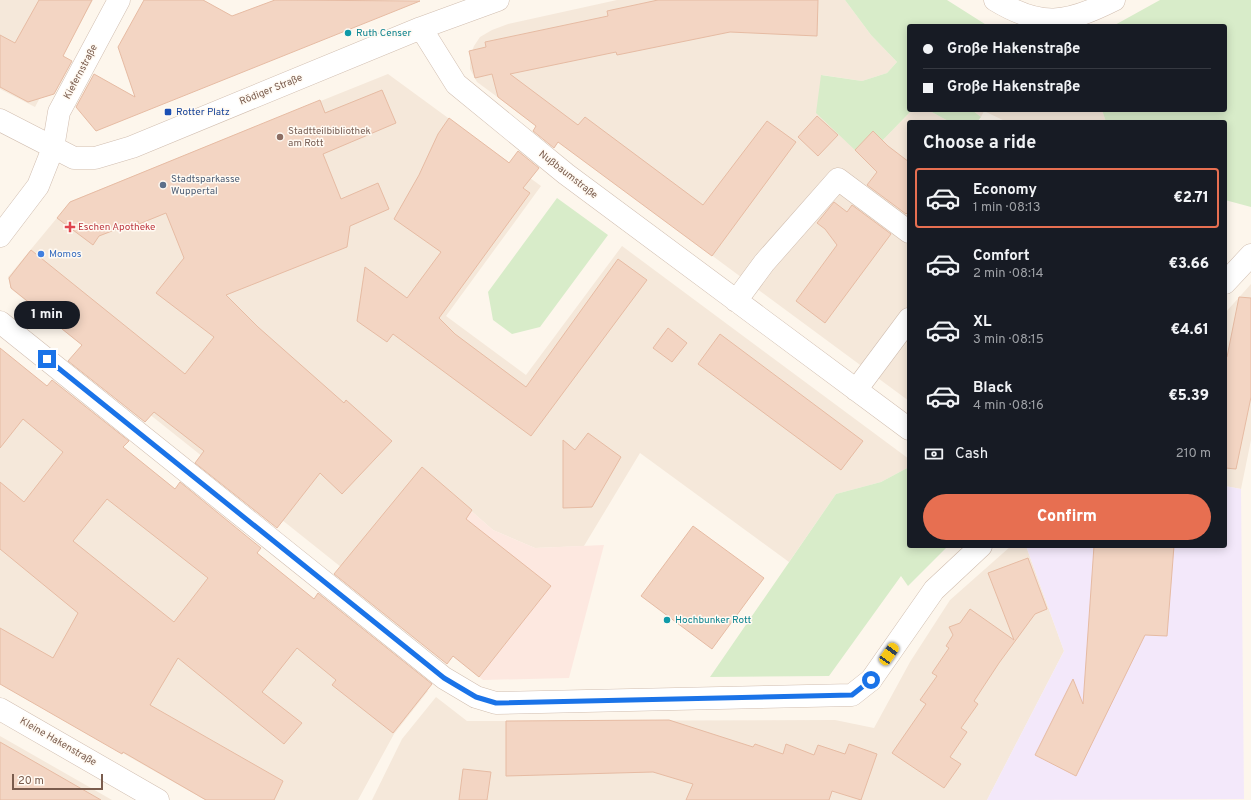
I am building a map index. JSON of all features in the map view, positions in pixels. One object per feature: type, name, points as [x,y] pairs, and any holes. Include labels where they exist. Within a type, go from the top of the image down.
[{"type":"street","name":"Kiefernstraße","points":[[0,236],[38,186],[53,148],[59,112],[120,0]]},
{"type":"street","name":"Rödiger Straße","points":[[0,120],[74,158],[96,158],[132,147],[421,28],[498,0]]},
{"type":"street","points":[[995,0],[1013,11],[1039,20],[1068,18],[1114,0]]},
{"type":"street","name":"Nußbaumstraße","points":[[421,28],[456,84],[566,174],[907,428]]},
{"type":"street","points":[[736,301],[764,263],[838,180],[907,231]]},
{"type":"street","points":[[1227,281],[1251,254]]},
{"type":"street","points":[[0,322],[444,678],[476,697],[496,703],[852,695],[871,680],[934,590],[979,548]]},
{"type":"street","points":[[856,390],[907,322]]},
{"type":"street","name":"Kleine Hakenstraße","points":[[0,708],[158,800]]},
{"type":"shaded area","points":[[0,0],[93,0],[35,107],[0,89]]},
{"type":"shaded area","points":[[617,0],[845,0],[871,35],[897,62],[887,73],[862,81],[822,75],[882,141],[910,112],[932,112],[946,120],[907,120],[907,400],[477,82],[470,69],[470,57],[474,46],[480,37],[492,30],[508,24]]},
{"type":"shaded area","points":[[388,74],[541,186],[446,316],[526,375],[622,246],[907,458],[907,468],[881,482],[836,494],[789,562],[640,453],[584,546],[535,548],[493,530],[422,468],[341,567],[74,354],[82,345],[11,289],[8,277],[71,201]]},
{"type":"shaded area","points":[[975,112],[984,112],[981,117]]},
{"type":"shaded area","points":[[986,112],[1103,112],[1105,120],[1003,120]]},
{"type":"shaded area","points":[[1251,284],[1251,440],[1241,489],[1227,486],[1227,311]]},
{"type":"shaded area","points":[[0,349],[428,691],[394,734],[358,800],[205,800],[0,683]]},
{"type":"shaded area","points":[[422,468],[493,530],[535,548],[604,545],[569,678],[483,680],[341,567]]},
{"type":"shaded area","points":[[1227,486],[1241,489],[1244,799],[987,800],[1064,651],[1027,548],[1227,548]]},
{"type":"shaded area","points":[[1009,548],[1027,548],[1064,651],[987,800],[372,800],[402,739],[436,697],[467,721],[835,720],[874,728],[910,662],[950,600]]},
{"type":"shaded area","points":[[0,736],[112,800],[0,800]]},
{"type":"green space","points":[[845,0],[947,0],[985,24],[907,24],[907,112],[910,112],[882,141],[873,132],[856,151],[816,113],[821,75],[862,81],[887,73],[897,62],[871,35]]},
{"type":"green space","points":[[1160,0],[1251,0],[1251,207],[1227,201],[1227,120],[1105,120],[1103,112],[1227,112],[1227,24],[1117,24]]},
{"type":"green space","points":[[932,112],[975,112],[981,117],[979,120],[946,120]]},
{"type":"green space","points":[[557,198],[608,235],[540,327],[512,334],[493,320],[488,292]]},
{"type":"green space","points":[[907,468],[907,548],[946,548],[908,586],[901,576],[829,676],[710,677],[836,494],[881,482]]},
{"type":"building","points":[[39,0],[92,0],[63,56],[72,61],[54,94],[28,102],[0,87],[0,35],[15,43]]},
{"type":"building","points":[[144,0],[203,0],[232,16],[275,0],[420,1],[96,131],[76,107],[94,74],[135,97],[118,47]]},
{"type":"building","points":[[658,0],[818,0],[817,36],[730,32],[617,55],[616,52],[510,74],[578,125],[585,117],[703,205],[767,121],[796,142],[712,256],[558,142],[554,148],[533,131],[536,126],[498,97],[492,74],[475,78],[469,51],[486,47],[485,42],[608,16],[607,11]]},
{"type":"building","points":[[382,90],[396,123],[323,154],[341,199],[378,183],[389,209],[350,226],[347,247],[226,295],[258,327],[344,403],[346,400],[392,441],[342,494],[320,473],[277,528],[195,463],[204,451],[154,412],[145,422],[68,361],[82,345],[11,288],[9,278],[31,250],[185,374],[214,337],[156,293],[184,258],[166,213],[139,224],[138,221],[99,236],[93,245],[57,218],[70,202],[320,100],[325,113]]},
{"type":"building","points":[[817,116],[838,135],[818,156],[798,137]]},
{"type":"building","points":[[449,118],[509,163],[518,151],[539,168],[523,188],[530,193],[439,318],[455,334],[526,387],[618,259],[647,280],[531,436],[393,334],[387,342],[357,321],[365,267],[407,298],[441,252],[394,219],[419,175],[438,134]]},
{"type":"building","points":[[873,131],[888,146],[907,160],[906,214],[867,185],[877,172],[855,150]]},
{"type":"building","points":[[834,202],[847,212],[852,205],[891,234],[825,323],[796,301],[837,245],[825,229],[817,223]]},
{"type":"building","points":[[1239,297],[1251,298],[1251,397],[1236,469],[1227,468],[1227,357]]},
{"type":"building","points":[[668,328],[687,343],[672,362],[653,348]]},
{"type":"building","points":[[720,334],[863,441],[841,470],[698,364]]},
{"type":"building","points":[[0,348],[47,386],[52,380],[129,441],[123,447],[175,489],[180,482],[261,548],[257,553],[314,599],[318,593],[432,684],[393,733],[332,685],[336,680],[297,648],[262,692],[302,723],[284,744],[178,658],[150,705],[283,781],[274,800],[206,800],[0,684],[0,628],[53,658],[78,613],[0,549],[0,482],[24,502],[63,452],[23,419],[0,448]],"holes":[[[107,499],[208,578],[174,622],[73,541]]]},
{"type":"building","points":[[588,433],[621,457],[592,507],[563,508],[563,440],[575,450]]},
{"type":"building","points":[[422,467],[472,510],[466,519],[551,586],[479,677],[453,656],[447,664],[334,574]]},
{"type":"building","points":[[693,526],[764,578],[712,649],[641,596]]},
{"type":"building","points":[[1094,548],[1174,548],[1167,636],[1145,635],[1076,776],[1035,755],[1073,679],[1083,704]]},
{"type":"building","points":[[1028,558],[1047,609],[1035,614],[999,663],[974,701],[978,704],[961,728],[967,732],[950,757],[961,764],[944,788],[892,753],[926,704],[920,700],[937,676],[932,673],[949,648],[946,646],[953,635],[949,627],[960,623],[970,609],[1014,640],[988,573]]},
{"type":"building","points":[[669,720],[753,747],[755,744],[783,754],[786,744],[814,755],[818,745],[845,754],[849,744],[877,754],[861,800],[832,791],[829,800],[686,800],[693,784],[653,772],[506,776],[506,721]]},
{"type":"building","points":[[0,742],[101,800],[0,800]]},
{"type":"building","points":[[463,769],[491,772],[487,800],[459,800]]},
{"type":"place","name":"Ruth Censer","points":[[348,33]]},
{"type":"place","name":"Rotter Platz","points":[[168,112]]},
{"type":"place","name":"Stadtteilbibliothek am Rott","points":[[280,137]]},
{"type":"place","name":"Stadtsparkasse Wuppertal","points":[[163,185]]},
{"type":"place","name":"Eschen Apotheke","points":[[70,227]]},
{"type":"place","name":"Momos","points":[[41,254]]},
{"type":"place","name":"Hochbunker Rott","points":[[667,620]]},
{"type":"route","points":[[47,359],[444,678],[476,697],[496,703],[852,695],[871,680]]}]
